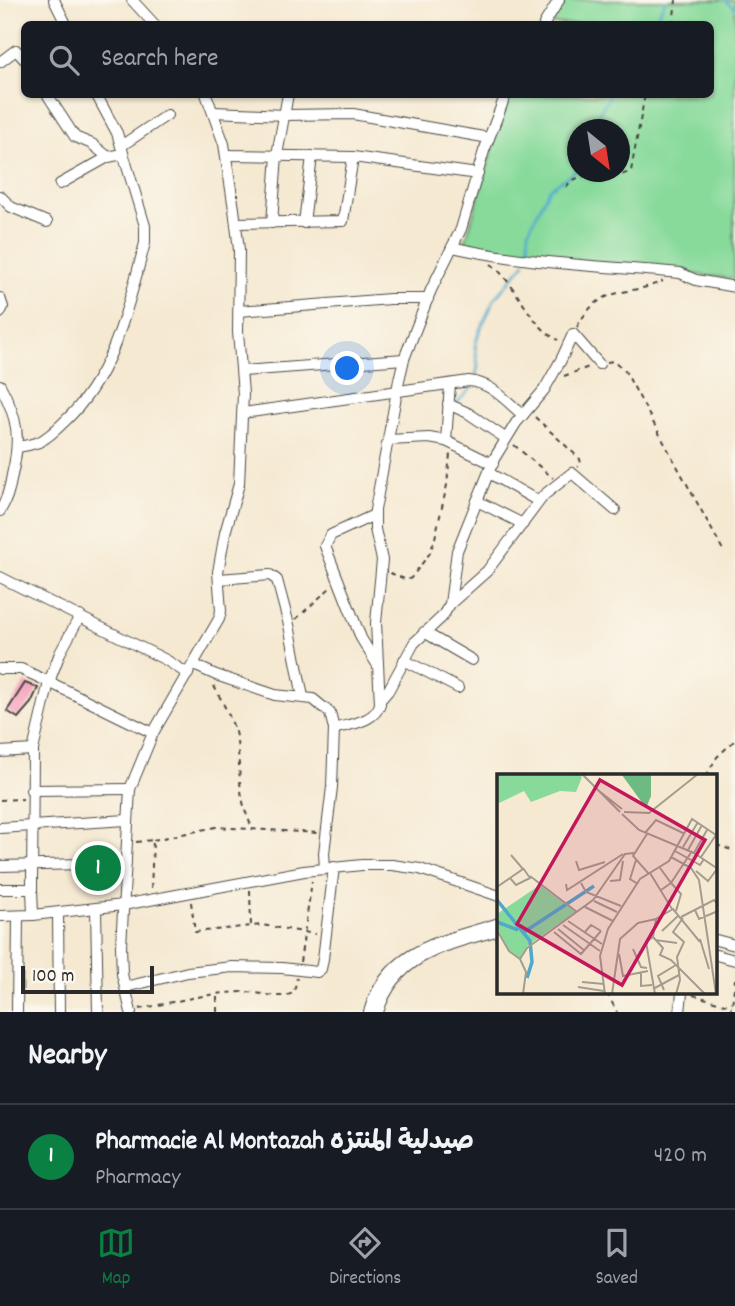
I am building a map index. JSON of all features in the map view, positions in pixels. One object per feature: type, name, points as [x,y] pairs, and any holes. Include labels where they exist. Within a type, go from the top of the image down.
[{"type":"street","points":[[54,0],[64,21]]},
{"type":"street","points":[[132,0],[151,21]]},
{"type":"street","points":[[546,21],[559,0]]},
{"type":"street","points":[[0,62],[16,50],[21,56]]},
{"type":"street","points":[[50,98],[75,137],[92,144],[108,157]]},
{"type":"street","points":[[18,447],[39,442],[74,413],[93,390],[108,364],[138,272],[146,235],[122,150],[112,122],[98,98]]},
{"type":"street","points":[[131,1012],[121,961],[130,789],[153,733],[219,619],[219,579],[225,533],[239,484],[243,413],[239,250],[226,155],[208,98]]},
{"type":"street","points":[[272,223],[277,155],[288,98]]},
{"type":"street","points":[[334,729],[362,721],[379,709],[381,699],[376,623],[382,560],[374,515],[397,393],[404,359],[428,299],[461,229],[504,98]]},
{"type":"street","points":[[213,112],[353,114],[489,138]]},
{"type":"street","points":[[60,184],[122,150],[167,115]]},
{"type":"street","points":[[226,155],[353,157],[478,174]]},
{"type":"street","points":[[304,223],[312,156]]},
{"type":"street","points":[[236,223],[344,220],[353,157]]},
{"type":"street","points":[[0,196],[11,207],[47,222]]},
{"type":"street","points":[[452,247],[482,253],[680,273],[696,280],[735,287]]},
{"type":"street","points":[[0,298],[3,307],[0,313]]},
{"type":"street","points":[[239,311],[390,299],[428,299]]},
{"type":"street","points":[[450,604],[457,551],[505,438],[550,381],[571,339],[599,364]]},
{"type":"street","points":[[242,370],[404,359]]},
{"type":"street","points":[[243,413],[469,381],[480,382],[491,388],[525,412]]},
{"type":"street","points":[[448,442],[450,384]]},
{"type":"street","points":[[0,385],[14,415],[18,447],[7,498],[0,511]]},
{"type":"street","points":[[448,404],[468,413],[505,438]]},
{"type":"street","points":[[388,440],[429,438],[448,442],[538,501]]},
{"type":"street","points":[[381,699],[414,643],[442,617],[450,604],[487,571],[538,501],[559,483],[572,473],[615,510]]},
{"type":"street","points":[[477,501],[523,524]]},
{"type":"street","points":[[374,515],[331,535],[326,541],[326,554],[361,638],[378,667]]},
{"type":"street","points":[[219,579],[263,575],[274,577],[280,586],[303,697]]},
{"type":"street","points":[[0,577],[129,643],[191,670],[216,675],[275,695],[313,699],[326,709],[333,722],[332,787],[327,834],[327,936],[321,969],[316,973],[282,968],[232,967],[188,972],[125,987]]},
{"type":"street","points":[[33,915],[33,750],[49,682],[60,653],[80,616]]},
{"type":"street","points":[[424,632],[472,660]]},
{"type":"street","points":[[404,660],[458,688]]},
{"type":"street","points":[[0,669],[21,669],[153,733]]},
{"type":"street","points":[[0,752],[33,750]]},
{"type":"street","points":[[31,794],[130,789]]},
{"type":"street","points":[[0,828],[127,820]]},
{"type":"street","points":[[0,866],[126,863]]},
{"type":"street","points":[[0,916],[96,909],[329,868],[369,865],[407,866],[443,875],[495,894]]},
{"type":"street","points":[[0,889],[32,889]]},
{"type":"street","points":[[96,909],[98,1012]]},
{"type":"street","points":[[58,913],[59,1012]]},
{"type":"street","points":[[17,1012],[18,916]]},
{"type":"street","points":[[369,1012],[380,985],[403,959],[433,944],[497,924]]},
{"type":"street","points":[[378,1012],[383,998],[405,968],[421,956],[497,931]]},
{"type":"street","points":[[718,941],[735,945]]},
{"type":"street","points":[[718,955],[735,960]]},
{"type":"street","points":[[680,1012],[684,995]]},
{"type":"path","points":[[673,21],[676,0]]},
{"type":"path","points":[[566,187],[580,177],[617,176],[631,171],[644,98]]},
{"type":"path","points":[[482,253],[487,261],[502,273],[555,339],[571,339],[586,310],[600,299],[654,285],[680,273]]},
{"type":"path","points":[[550,381],[614,361],[625,370],[723,550]]},
{"type":"path","points":[[525,412],[580,459],[581,464],[572,473]]},
{"type":"path","points":[[505,438],[559,483]]},
{"type":"path","points":[[381,569],[407,580],[416,573],[430,553],[447,485],[448,442]]},
{"type":"path","points":[[289,625],[337,582]]},
{"type":"path","points":[[216,675],[214,686],[235,731],[239,791],[245,815],[252,828]]},
{"type":"path","points":[[707,774],[717,757],[735,740]]},
{"type":"path","points":[[0,800],[31,794]]},
{"type":"path","points":[[127,842],[153,840],[197,829],[252,828],[327,834]]},
{"type":"path","points":[[151,900],[153,840]]},
{"type":"path","points":[[718,846],[735,851]]},
{"type":"path","points":[[249,882],[251,926]]},
{"type":"path","points":[[191,893],[195,932],[272,926],[327,936]]},
{"type":"path","points":[[729,1012],[735,979]]},
{"type":"path","points":[[217,1012],[218,993]]},
{"type":"path","points":[[608,995],[617,1012]]},
{"type":"path","points":[[692,995],[732,1006]]},
{"type":"green space","points":[[566,0],[735,0],[734,279],[464,246],[509,98],[714,98],[714,21],[552,21]]},
{"type":"building","points":[[25,683],[38,688],[31,703],[18,718],[7,711]]},
{"type":"waterway","points":[[655,21],[666,0]]},
{"type":"waterway","points":[[725,0],[735,9]]},
{"type":"waterway","points":[[595,119],[608,98]]},
{"type":"waterway","points":[[528,257],[529,230],[549,189],[567,177]]},
{"type":"waterway","points":[[475,381],[478,366],[475,346],[479,332],[495,298],[525,263]]},
{"type":"waterway","points":[[456,404],[473,386]]},
{"type":"place","name":"Pharmacie Al Montazah صيدلية المنتزه","points":[[98,868]]}]
